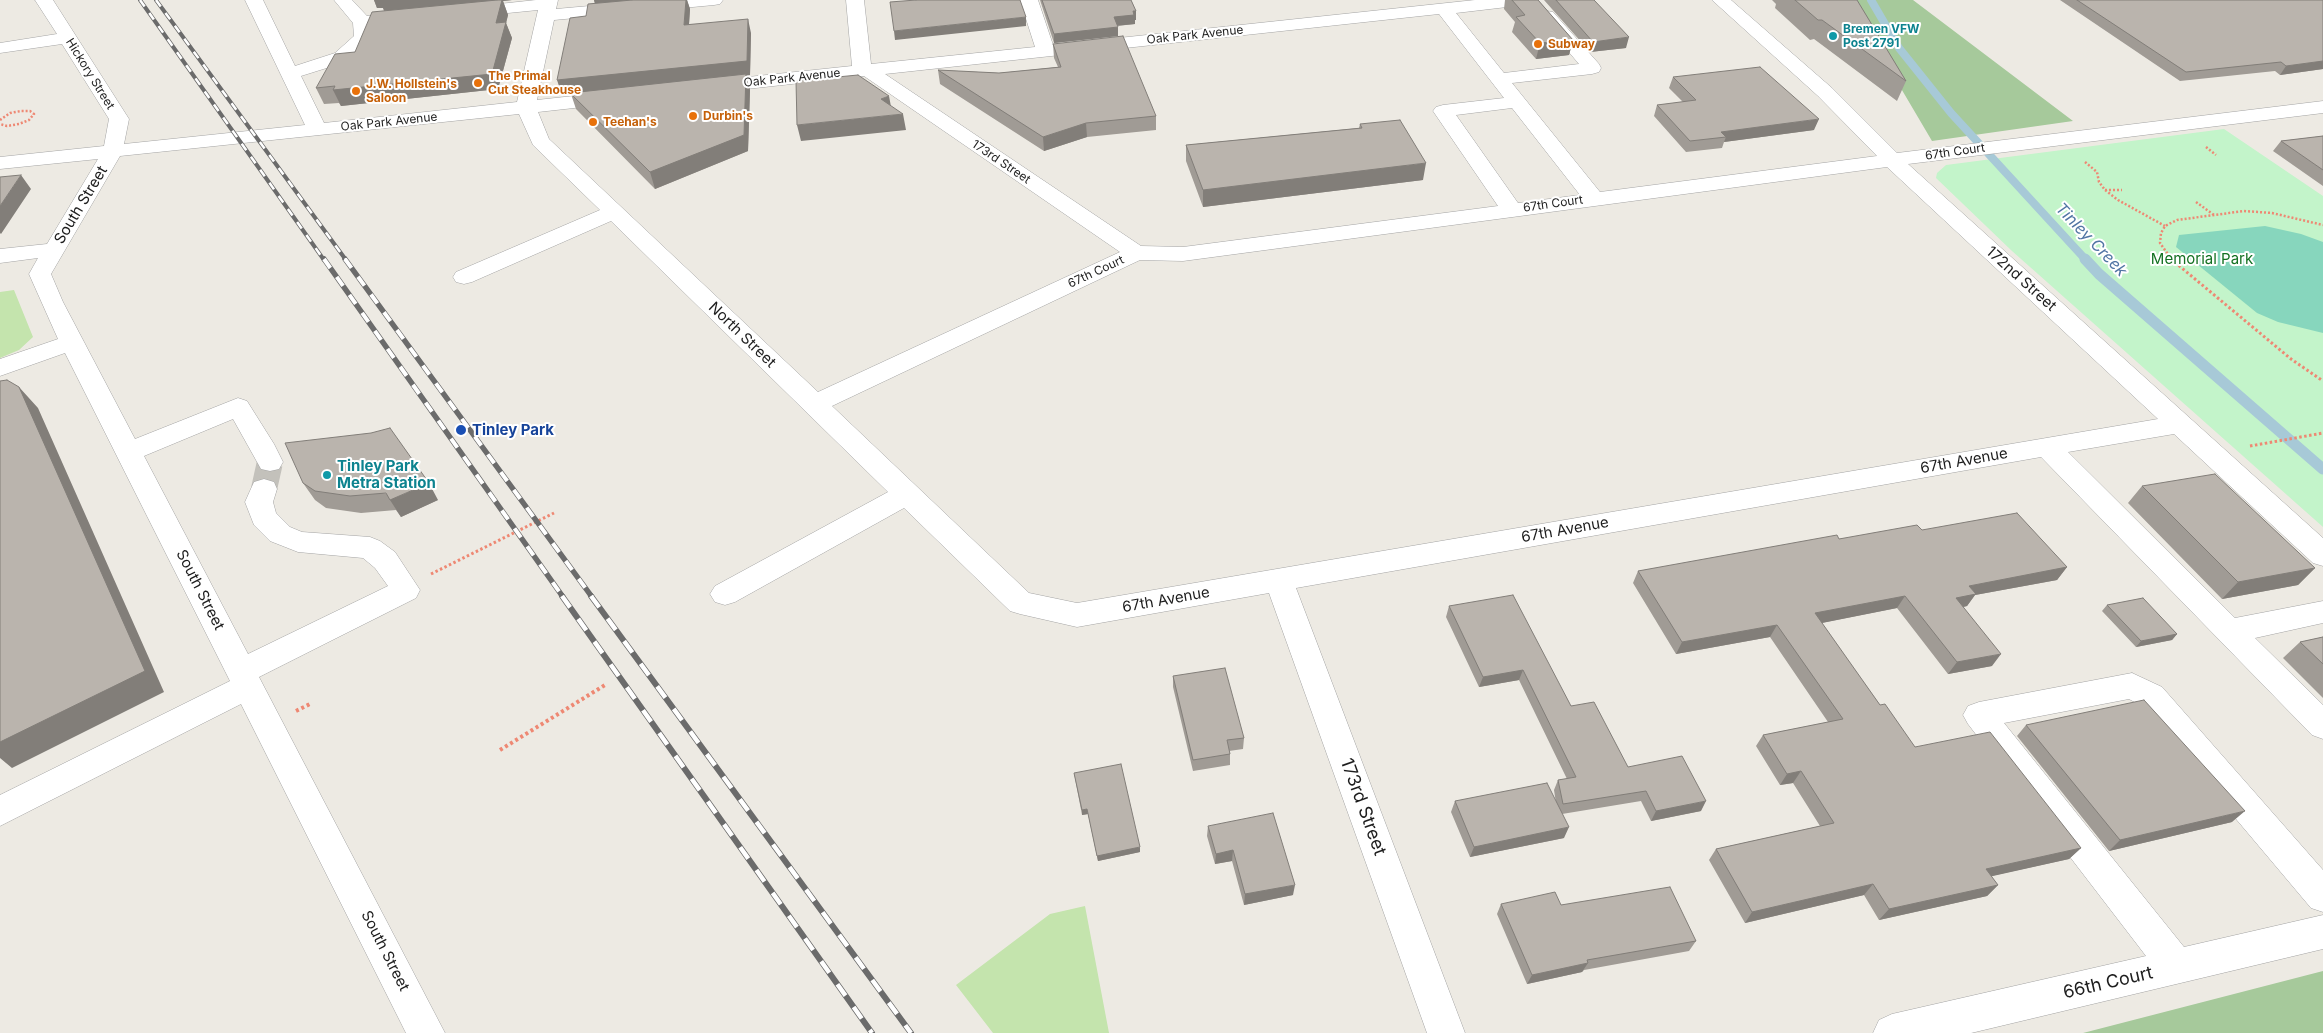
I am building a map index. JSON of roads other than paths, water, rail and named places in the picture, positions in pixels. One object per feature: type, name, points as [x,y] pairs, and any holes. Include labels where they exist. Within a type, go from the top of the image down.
[{"type":"street","name":"Hickory Street","points":[[44,0],[119,119],[113,151]]},
{"type":"street","points":[[254,0],[317,129]]},
{"type":"street","points":[[291,73],[342,57],[355,47],[363,36],[362,22],[343,0]]},
{"type":"street","points":[[450,13],[548,6],[714,0]]},
{"type":"street","points":[[855,0],[864,71]]},
{"type":"street","points":[[1029,0],[1046,51]]},
{"type":"street","name":"Oak Park Avenue","points":[[696,89],[1444,9],[1478,2],[1524,0]]},
{"type":"street","points":[[1498,79],[1592,68],[1533,0]]},
{"type":"street","name":"172nd Street","points":[[1721,0],[1825,92],[1892,160],[2323,555]]},
{"type":"street","points":[[526,107],[548,6]]},
{"type":"street","points":[[1444,9],[1594,199]]},
{"type":"street","points":[[362,22],[421,16]]},
{"type":"street","points":[[0,48],[42,43],[67,37]]},
{"type":"street","name":"173rd Street","points":[[864,71],[1136,253]]},
{"type":"street","name":"Oak Park Avenue","points":[[0,163],[628,96]]},
{"type":"street","points":[[1512,210],[1443,111],[1516,102]]},
{"type":"street","name":"North Street","points":[[526,107],[540,142],[815,404],[905,495],[969,556]]},
{"type":"street","name":"67th Court","points":[[815,404],[1136,253],[1183,254],[1968,150],[2323,107]]},
{"type":"street","name":"South Street","points":[[113,151],[40,274],[51,302],[130,452],[426,1033]]},
{"type":"street","points":[[464,277],[613,212]]},
{"type":"street","points":[[0,256],[54,250]]},
{"type":"street","points":[[0,368],[73,342]]},
{"type":"street","points":[[0,812],[406,590],[385,560],[370,548],[298,542],[280,534],[264,518],[259,502],[267,476],[262,444],[238,407],[130,452]]},
{"type":"street","name":"67th Avenue","points":[[969,556],[1020,603],[1077,616],[2179,424]]},
{"type":"street","points":[[2047,447],[2323,726]]},
{"type":"street","points":[[725,594],[905,495]]},
{"type":"street","name":"173rd Street","points":[[1279,580],[1446,1033]]},
{"type":"street","points":[[2229,631],[2323,612]]},
{"type":"street","points":[[2176,966],[1979,715],[2132,686],[2151,696],[2323,896]]},
{"type":"street","name":"66th Court","points":[[1892,1033],[2323,932]]},
{"type":"waterway","name":"Tinley Creek","points":[[1871,0],[1899,48],[1951,113],[2086,260]]},
{"type":"waterway","name":"Tinley Creek","points":[[2085,259],[2099,274],[2323,469]]},
{"type":"tunnel","points":[[264,489],[270,462]]},
{"type":"railway","points":[[140,0],[324,260]]},
{"type":"railway","points":[[156,0],[346,260]]},
{"type":"railway","points":[[324,259],[563,597]]},
{"type":"railway","points":[[345,259],[592,597]]},
{"type":"railway","points":[[562,596],[872,1033]]},
{"type":"railway","points":[[591,596],[911,1033]]},
{"type":"place","name":"Bremen VFW Post 2791","points":[[1833,36]]},
{"type":"place","name":"Subway","points":[[1538,44]]},
{"type":"place","name":"The Primal Cut Steakhouse","points":[[478,83]]},
{"type":"place","name":"J.W. Hollstein's Saloon","points":[[356,91]]},
{"type":"place","name":"Durbin's","points":[[693,116]]},
{"type":"place","name":"Teehan's","points":[[593,122]]},
{"type":"place","name":"Tinley Park","points":[[461,430]]},
{"type":"place","name":"Tinley Park Metra Station","points":[[327,475]]},
{"type":"park label","name":"Memorial Park","points":[[2202,259]]}]
